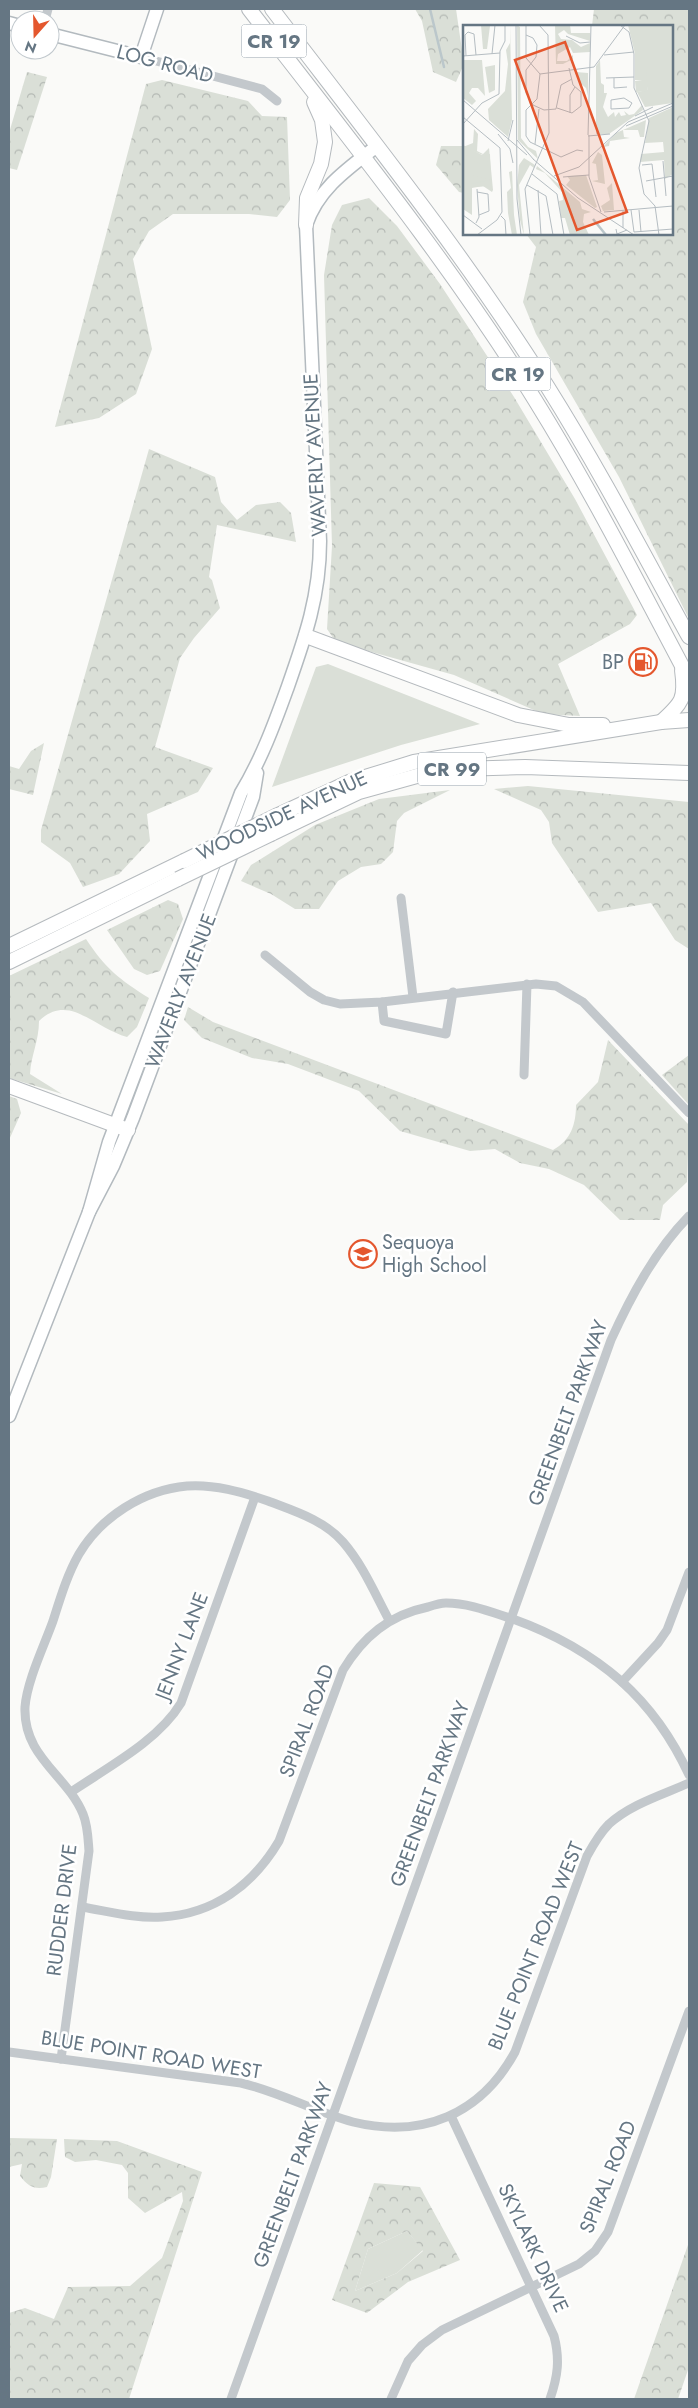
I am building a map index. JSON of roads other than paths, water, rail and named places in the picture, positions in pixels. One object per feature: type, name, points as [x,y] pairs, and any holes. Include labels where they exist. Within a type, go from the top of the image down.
[{"type":"main road","points":[[142,57],[157,9]]},
{"type":"main road","name":"CR 19","points":[[249,9],[363,157],[473,307],[534,399],[590,495],[689,679]]},
{"type":"main road","name":"CR 19","points":[[272,9],[377,146],[486,294],[547,386],[600,474],[689,637]]},
{"type":"main road","name":"LOG ROAD","points":[[60,36],[142,57]]},
{"type":"main road","points":[[298,73],[320,114],[325,135],[324,156],[307,198],[306,226]]},
{"type":"main road","name":"WAVERLY AVENUE","points":[[9,1416],[89,1212],[102,1163],[122,1128],[242,793],[258,765],[306,636],[317,594],[320,562],[306,226],[311,212],[324,191],[377,146]]},
{"type":"main road","points":[[306,636],[518,715],[569,725],[637,726]]},
{"type":"main road","points":[[661,722],[682,700],[684,693],[682,664]]},
{"type":"main road","name":"WOODSIDE AVENUE","points":[[9,962],[80,927],[96,911],[184,861],[349,782],[414,762],[661,722],[689,720]]},
{"type":"main road","name":"WOODSIDE AVENUE","points":[[9,946],[73,915],[96,911],[178,880],[359,792],[424,774],[491,766],[689,773]]},
{"type":"main road","points":[[9,1086],[122,1128]]},
{"type":"street","name":"LOG ROAD","points":[[142,57],[262,89],[277,101]]},
{"type":"street","points":[[401,898],[413,997]]},
{"type":"street","points":[[265,955],[310,992],[324,1000],[340,1004],[382,1002],[527,984],[556,986],[583,1002],[689,1113]]},
{"type":"street","points":[[524,1075],[527,984]]},
{"type":"street","points":[[382,1002],[384,1020],[446,1034],[453,992]]},
{"type":"street","name":"GREENBELT PARKWAY","points":[[231,2399],[611,1340],[642,1278],[669,1239],[689,1216]]},
{"type":"street","name":"RUDDER DRIVE","points":[[60,2059],[89,1852],[88,1832],[84,1815],[71,1792],[42,1760],[34,1744],[25,1708],[29,1688],[69,1575],[79,1554],[90,1538],[111,1517],[132,1503],[163,1491],[186,1486],[206,1486],[255,1497],[315,1520],[331,1530],[343,1542],[359,1564],[389,1620]]},
{"type":"street","name":"JENNY LANE","points":[[71,1792],[158,1732],[177,1711],[255,1497]]},
{"type":"street","points":[[622,1682],[658,1643],[667,1630],[689,1572]]},
{"type":"street","name":"SPIRAL ROAD","points":[[82,1907],[161,1918],[190,1913],[213,1905],[247,1884],[266,1863],[279,1841],[343,1670],[353,1654],[370,1634],[389,1620],[410,1611],[445,1603],[465,1605],[512,1619],[568,1643],[622,1682],[664,1730],[689,1775]]},
{"type":"street","name":"BLUE POINT ROAD WEST","points":[[9,2052],[241,2083],[261,2088],[354,2122],[392,2127],[421,2125],[451,2116],[490,2086],[505,2070],[515,2052],[587,1856],[597,1839],[608,1825],[636,1806],[689,1783]]},
{"type":"street","name":"SPIRAL ROAD","points":[[391,2399],[408,2361],[422,2345],[442,2330],[533,2288],[579,2264],[595,2251],[608,2232],[689,2011]]},
{"type":"street","name":"SKYLARK DRIVE","points":[[451,2116],[554,2336],[559,2355],[558,2374],[550,2399]]},
{"type":"waterway","points":[[430,9],[444,67]]},
{"type":"place","name":"BP","points":[[643,662]]},
{"type":"place","name":"Sequoya High School","points":[[363,1254]]}]
